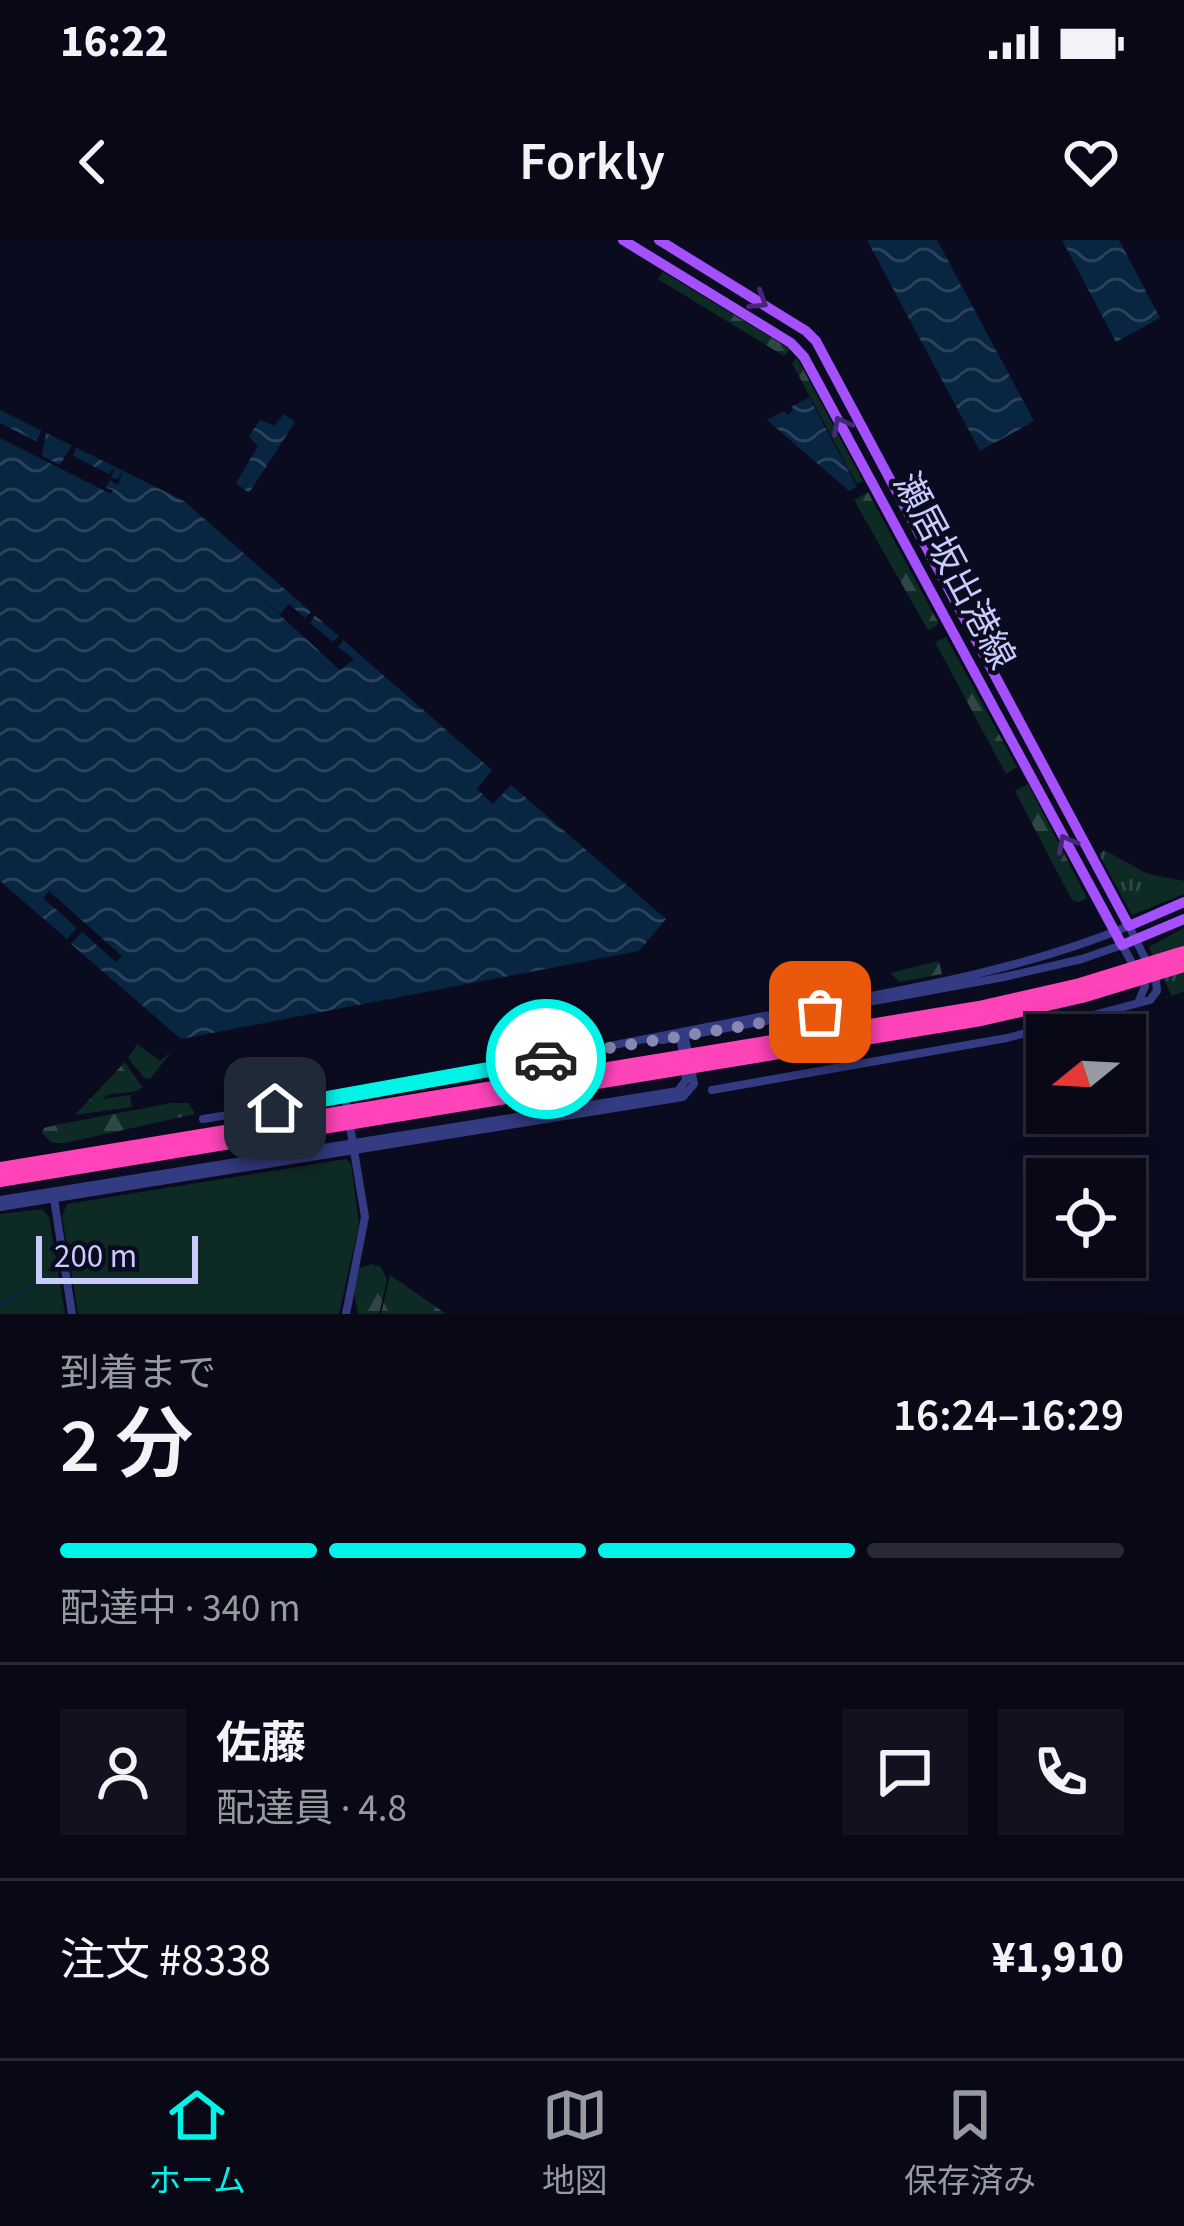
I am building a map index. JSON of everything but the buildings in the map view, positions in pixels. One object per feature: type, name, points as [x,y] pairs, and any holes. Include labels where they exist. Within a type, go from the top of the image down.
[{"type":"highway","points":[[0,1169],[979,1008],[1080,985],[1184,952]]},
{"type":"highway","points":[[0,1180],[981,1019],[1082,996],[1184,965]]},
{"type":"main road","name":"瀬居坂出港線","points":[[623,240],[791,343],[804,357],[1122,945]]},
{"type":"main road","name":"瀬居坂出港線","points":[[659,240],[816,341],[1129,926]]},
{"type":"main road","points":[[1129,926],[1184,902]]},
{"type":"main road","points":[[1122,945],[1184,919]]},
{"type":"street","points":[[682,1037],[950,980],[1129,926],[1157,986],[1153,998],[1134,1005],[1007,1038],[712,1090]]},
{"type":"street","points":[[203,1119],[682,1037],[1020,973],[1122,945],[1145,986],[1142,999],[1134,1005]]},
{"type":"street","points":[[0,1204],[683,1097],[694,1084],[682,1037]]},
{"type":"street","points":[[345,1096],[365,1217],[346,1314]]},
{"type":"street","points":[[53,1195],[72,1314]]},
{"type":"green space","points":[[663,272],[790,349],[784,356],[658,279]]},
{"type":"green space","points":[[797,358],[863,481],[857,484],[792,363]]},
{"type":"green space","points":[[868,492],[939,624],[928,630],[854,500]]},
{"type":"green space","points":[[946,637],[1017,767],[1006,774],[935,642]]},
{"type":"green space","points":[[1028,784],[1087,898],[1079,902],[1072,900],[1015,791]]},
{"type":"green space","points":[[1104,850],[1148,874],[1184,881],[1184,894],[1132,915],[1099,854]]},
{"type":"green space","points":[[1184,928],[1184,991],[1172,996],[1149,947]]},
{"type":"green space","points":[[939,961],[942,974],[900,982],[890,973]]},
{"type":"green space","points":[[137,1044],[160,1061],[172,1051],[150,1079],[128,1058]]},
{"type":"green space","points":[[125,1062],[142,1087],[102,1099],[130,1095],[132,1107],[75,1115]]},
{"type":"green space","points":[[189,1103],[195,1114],[65,1143],[52,1143],[42,1133],[56,1125]]},
{"type":"green space","points":[[346,1159],[351,1164],[359,1224],[339,1314],[78,1314],[62,1216],[67,1204]]},
{"type":"green space","points":[[42,1209],[49,1217],[65,1314],[0,1314],[0,1214]]},
{"type":"green space","points":[[371,1264],[381,1267],[387,1280],[379,1314],[358,1314],[354,1292],[358,1269]]},
{"type":"green space","points":[[390,1275],[446,1314],[381,1314]]},
{"type":"water","points":[[867,240],[937,240],[1034,421],[980,451]]},
{"type":"water","points":[[1062,240],[1119,240],[1160,318],[1116,342]]},
{"type":"water","points":[[809,397],[857,487],[849,491],[767,420],[784,411],[787,415],[791,407]]},
{"type":"water","points":[[0,410],[184,501],[492,770],[477,789],[493,804],[511,785],[666,919],[639,951],[181,1039],[71,944],[82,932],[116,962],[122,956],[49,891],[43,898],[77,928],[67,939],[0,881]]},
{"type":"water","points":[[284,414],[295,422],[249,493],[236,483],[258,446],[249,436],[260,420],[274,426]]},
{"type":"pier","points":[[0,423],[36,441],[42,430],[46,433],[42,456],[60,465],[72,445],[76,447],[73,456],[109,474],[115,467],[111,478],[118,479],[123,471],[118,485],[110,480],[106,488],[113,490],[111,494],[0,438]]},
{"type":"pier","points":[[257,594],[280,614],[289,604],[305,618],[311,612],[315,615],[310,623],[333,642],[339,636],[344,640],[338,647],[354,659],[340,670]]},
{"type":"waterway","points":[[0,1305],[36,1284]]},
{"type":"railway","points":[[0,1173],[980,1012],[1082,989],[1184,957]]},
{"type":"way so far","points":[[546,1059],[648,1040],[679,1040],[820,1012]]},
{"type":"route","points":[[275,1108],[546,1059]]}]
